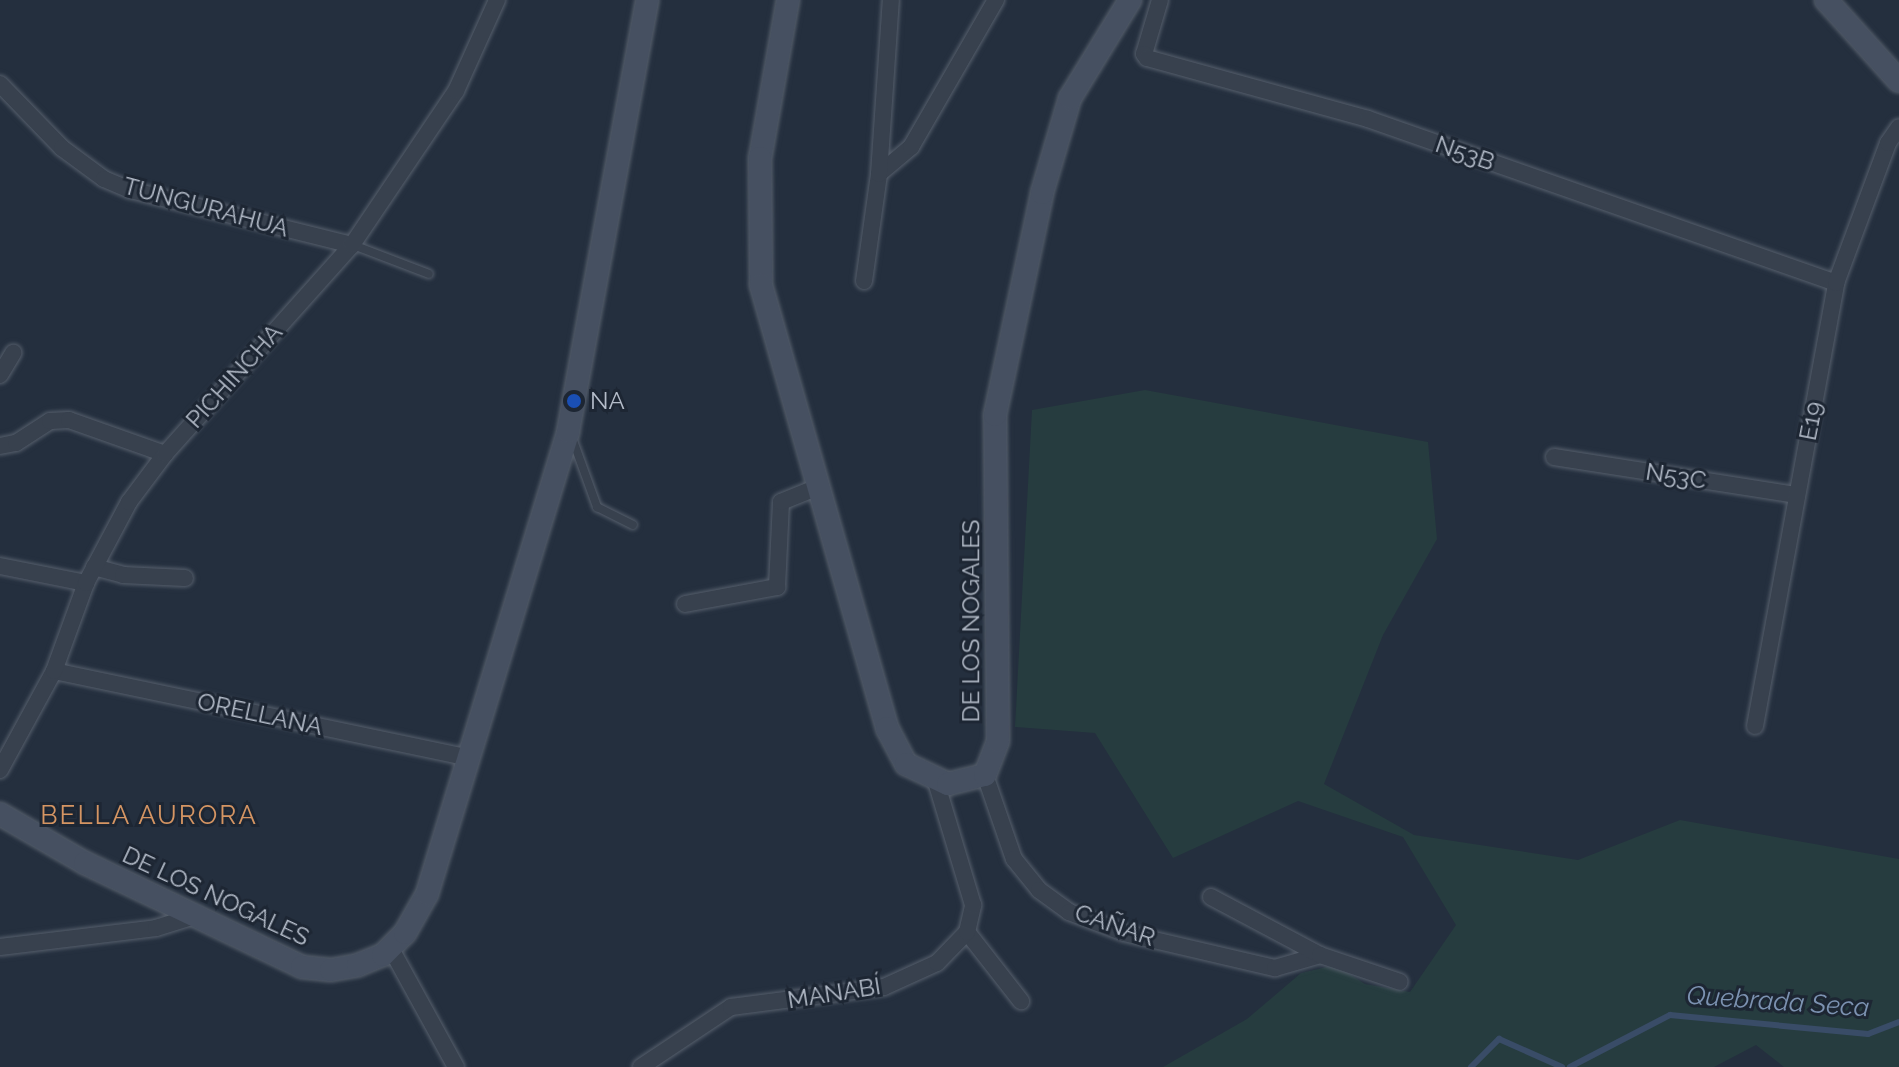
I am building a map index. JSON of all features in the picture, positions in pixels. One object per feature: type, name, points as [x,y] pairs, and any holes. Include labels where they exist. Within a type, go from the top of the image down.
[{"type":"street","name":"PICHINCHA","points":[[0,770],[54,671],[86,583],[129,502],[165,454],[352,245],[456,91],[497,0]]},
{"type":"street","name":"DE LOS NOGALES","points":[[0,814],[195,916],[292,963],[318,970],[358,965],[390,947],[415,919],[427,894],[568,432],[647,0]]},
{"type":"street","points":[[788,0],[760,158],[758,253],[768,317],[887,728],[906,764],[936,782],[948,784],[985,775]]},
{"type":"street","points":[[864,281],[879,174],[891,0]]},
{"type":"street","points":[[879,174],[911,147],[996,0]]},
{"type":"street","name":"DE LOS NOGALES","points":[[985,775],[998,741],[995,415],[1042,193],[1070,98],[1130,0]]},
{"type":"street","name":"N53B","points":[[1160,0],[1144,54],[1147,58],[1368,119],[1836,283]]},
{"type":"street","points":[[1826,0],[1899,81]]},
{"type":"street","name":"TUNGURAHUA","points":[[0,84],[62,148],[104,179],[130,190],[352,245]]},
{"type":"street","name":"E19","points":[[1755,726],[1836,283],[1888,143],[1899,127]]},
{"type":"street","points":[[0,375],[13,353]]},
{"type":"street","points":[[0,446],[58,420],[94,427],[165,454]]},
{"type":"street","name":"N53C","points":[[1554,457],[1797,495]]},
{"type":"street","points":[[685,604],[777,587],[781,502],[816,488]]},
{"type":"street","points":[[0,566],[86,583]]},
{"type":"street","points":[[94,567],[123,575],[185,578]]},
{"type":"street","name":"ORELLANA","points":[[54,671],[467,757]]},
{"type":"street","name":"CAÑAR","points":[[985,775],[1014,859],[1039,890],[1069,912],[1124,933],[1275,968],[1320,955]]},
{"type":"street","points":[[936,782],[973,905],[967,932],[1021,1001]]},
{"type":"street","points":[[1211,897],[1320,955],[1400,982]]},
{"type":"street","points":[[0,947],[156,928],[195,916]]},
{"type":"street","name":"MANABÍ","points":[[641,1067],[731,1007],[884,987],[937,963],[967,932]]},
{"type":"street","points":[[390,947],[456,1067]]},
{"type":"lane","points":[[352,245],[429,274]]},
{"type":"lane","points":[[568,432],[578,444],[597,507],[633,525]]},
{"type":"green space","points":[[1145,390],[1428,442],[1437,539],[1383,635],[1324,784],[1414,835],[1578,860],[1680,820],[1899,859],[1899,1067],[1784,1067],[1756,1045],[1714,1067],[1163,1067],[1247,1019],[1301,973],[1335,965],[1365,984],[1410,992],[1456,925],[1403,837],[1298,801],[1173,858],[1095,733],[1015,727],[1032,410]]},
{"type":"waterway","name":"Quebrada Seca","points":[[1570,1067],[1670,1015],[1868,1034],[1899,1022]]},
{"type":"waterway","name":"Quebrada Seca","points":[[1471,1067],[1499,1039],[1562,1067]]},
{"type":"place","name":"NA","points":[[574,401]]},
{"type":"district","name":"BELLA AURORA","points":[[149,816]]}]
